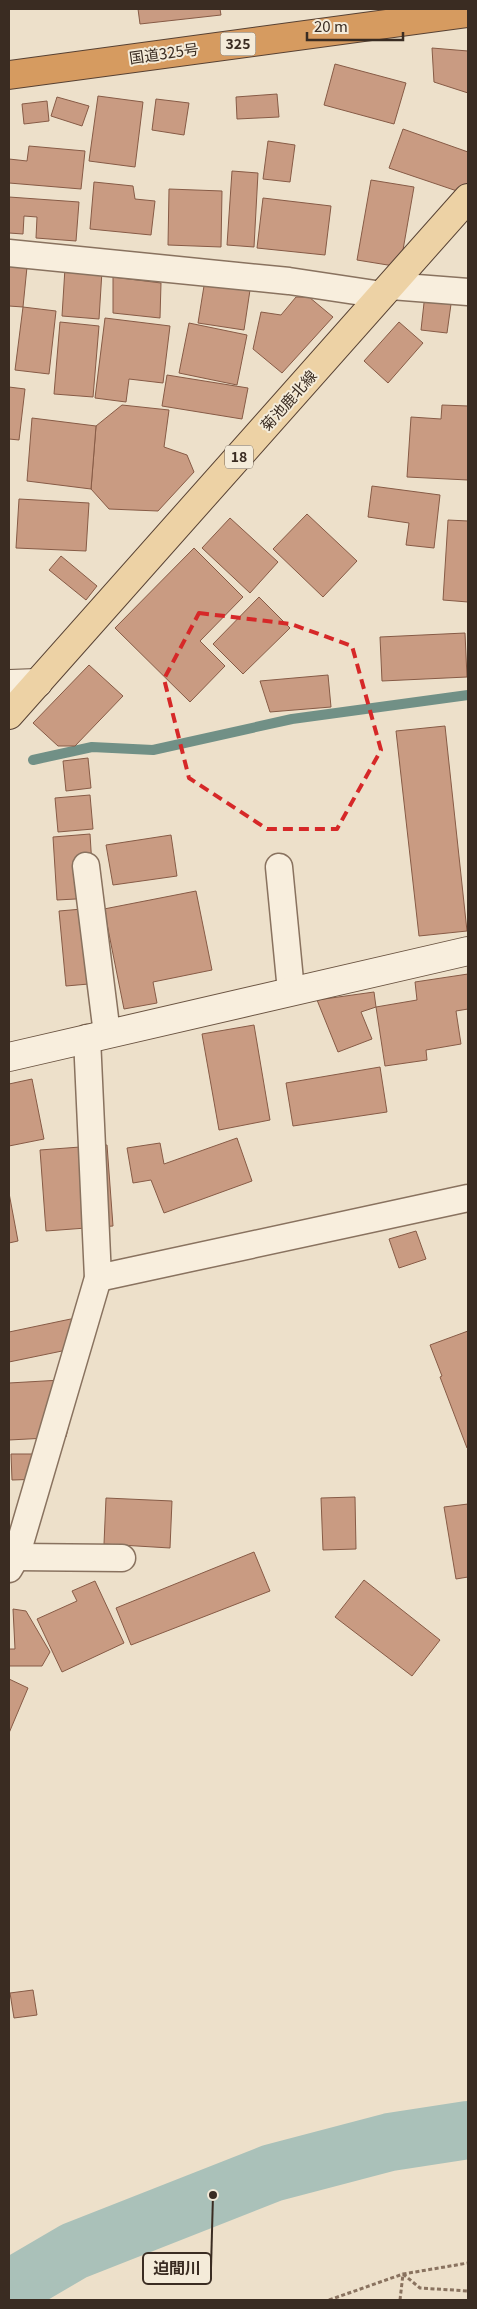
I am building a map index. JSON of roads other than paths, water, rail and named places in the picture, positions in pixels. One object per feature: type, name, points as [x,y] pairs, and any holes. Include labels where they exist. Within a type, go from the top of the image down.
[{"type":"highway","name":"国道325号","points":[[9,75],[468,13]]},
{"type":"main road","name":"菊池鹿北線","points":[[9,715],[468,198]]},
{"type":"street","points":[[9,253],[387,290],[468,292]]},
{"type":"street","points":[[9,684],[38,683]]},
{"type":"street","points":[[86,866],[97,1036],[98,1278],[12,1563],[122,1558]]},
{"type":"street","points":[[279,867],[291,991]]},
{"type":"street","points":[[9,1058],[468,951]]},
{"type":"street","points":[[98,1278],[468,1198]]},
{"type":"waterway","points":[[33,760],[92,747],[153,750],[292,719],[468,695]]},
{"type":"waterway","points":[[9,2289],[74,2251],[272,2173],[390,2142],[468,2130]]},
{"type":"place","name":"迫間川","points":[[213,2195]]}]
